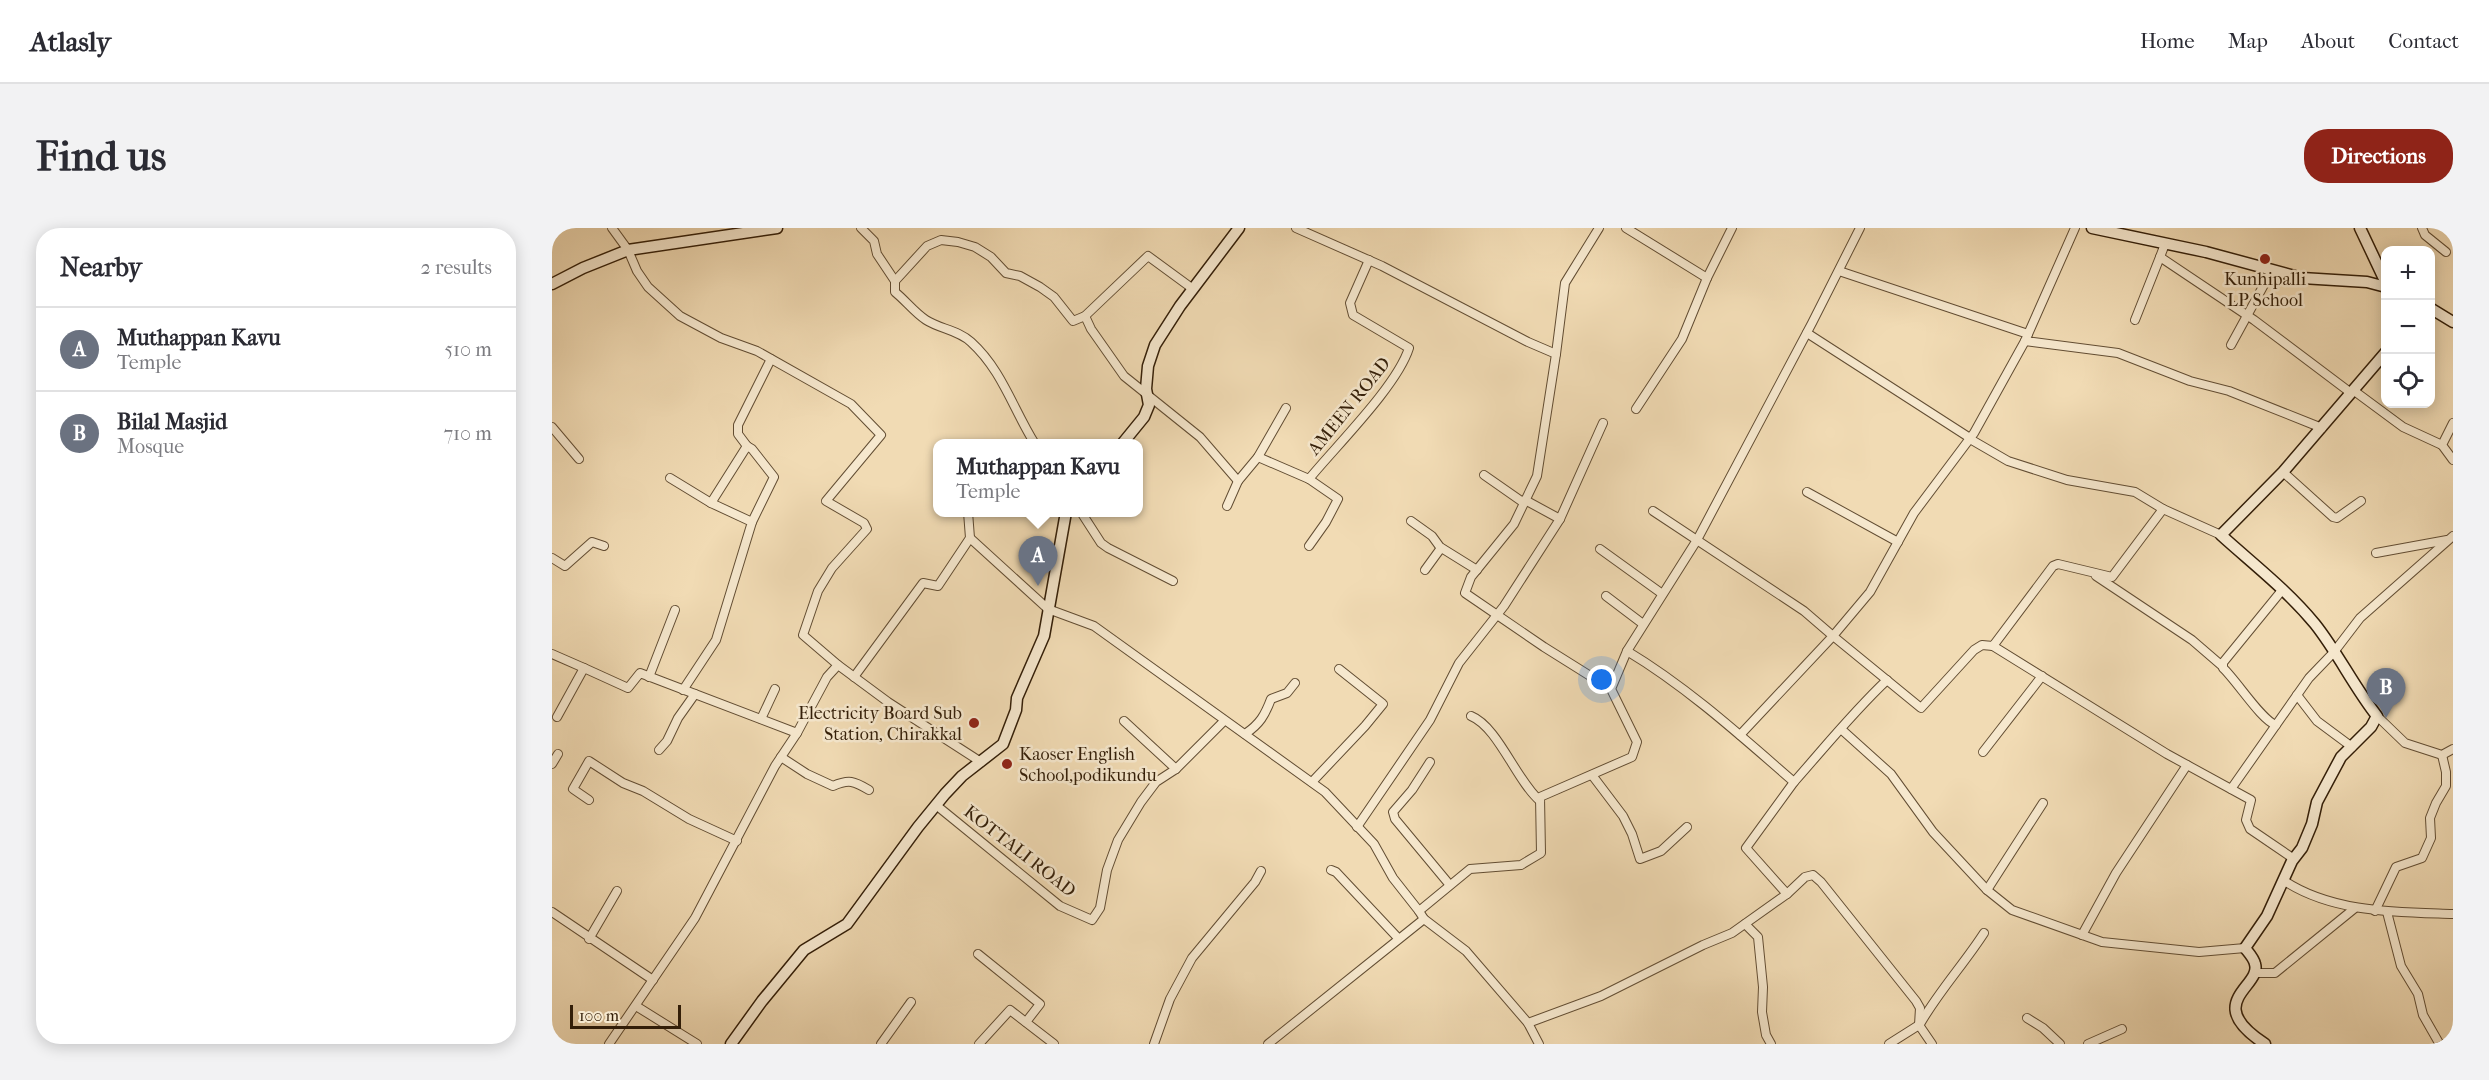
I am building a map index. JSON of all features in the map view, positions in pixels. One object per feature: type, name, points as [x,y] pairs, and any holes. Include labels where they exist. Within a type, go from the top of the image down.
[{"type":"main road","points":[[552,284],[583,268],[628,250],[777,228]]},
{"type":"main road","points":[[1126,439],[1144,417],[1149,405],[1148,366],[1155,345],[1239,228]]},
{"type":"main road","points":[[2092,228],[2206,252],[2302,278],[2381,284]]},
{"type":"main road","points":[[2360,228],[2381,276]]},
{"type":"main road","points":[[2435,311],[2453,322]]},
{"type":"main road","points":[[2265,1044],[2253,1036],[2237,1017],[2235,1004],[2239,994],[2254,973],[2255,964],[2245,948],[2267,916],[2283,880],[2302,848],[2312,824],[2317,802],[2341,757],[2371,727],[2378,716],[2360,694],[2315,625],[2283,589],[2221,536],[2322,428],[2383,354]]},
{"type":"main road","points":[[731,1044],[762,1001],[804,950],[847,924],[936,805],[962,776],[1003,744],[1016,710],[1017,698],[1044,636],[1065,517]]},
{"type":"street","points":[[612,228],[628,250],[637,271],[648,286],[680,316],[721,338],[757,351],[851,404],[881,435],[826,501],[864,523],[867,529],[832,568],[818,591],[803,635],[838,665],[888,702],[981,762]]},
{"type":"street","points":[[861,228],[874,241],[876,255],[895,281],[895,292],[926,320],[946,327],[970,340],[985,356],[999,375],[1015,410],[1032,439]]},
{"type":"street","points":[[1296,228],[1369,260],[1528,342],[1556,354]]},
{"type":"street","points":[[1268,1044],[1279,1040],[1398,939],[1449,884],[1470,869],[1521,865],[1541,853],[1540,796],[1632,757],[1637,742],[1611,689],[1465,593],[1477,570],[1514,524],[1537,476],[1566,283],[1599,228]]},
{"type":"street","points":[[1628,228],[1707,278]]},
{"type":"street","points":[[1636,409],[1682,339],[1707,278],[1732,228]]},
{"type":"street","points":[[1611,689],[1627,651],[1661,593],[1697,540],[1860,228]]},
{"type":"street","points":[[1740,735],[1833,636],[1870,592],[1914,513],[1970,439],[2027,338],[2075,228]]},
{"type":"street","points":[[2422,228],[2425,236],[2449,250]]},
{"type":"street","points":[[895,281],[927,246],[941,240],[975,247],[991,257],[1006,273],[1020,276],[1054,297],[1073,321],[1085,316],[1148,256],[1193,289]]},
{"type":"street","points":[[2134,320],[2165,244]]},
{"type":"street","points":[[2160,257],[2248,315],[2403,427],[2442,445],[2453,460]]},
{"type":"street","name":"AMEEN ROAD","points":[[1258,457],[1309,479],[1376,400],[1405,360],[1409,348],[1353,315],[1350,303],[1369,260]]},
{"type":"street","points":[[2231,345],[2272,270]]},
{"type":"street","points":[[1839,271],[2027,338],[2118,353],[2322,428]]},
{"type":"street","points":[[1085,316],[1091,329],[1124,376],[1200,437],[1238,481]]},
{"type":"street","points":[[1807,333],[1970,439],[2008,461],[2067,480],[2135,492],[2163,509],[2221,536]]},
{"type":"street","points":[[683,690],[716,640],[752,522],[774,477],[738,434],[738,425],[771,359]]},
{"type":"street","points":[[1227,506],[1238,481],[1258,457],[1286,408]]},
{"type":"street","points":[[1357,827],[1430,720],[1459,663],[1497,615],[1560,519],[1603,423]]},
{"type":"street","points":[[2442,445],[2453,423]]},
{"type":"street","points":[[552,427],[579,459]]},
{"type":"street","points":[[711,503],[747,446]]},
{"type":"street","points":[[2283,471],[2333,517],[2337,518],[2361,501]]},
{"type":"street","points":[[1484,475],[1525,502],[1560,519]]},
{"type":"street","points":[[670,478],[711,503],[752,522]]},
{"type":"street","points":[[1309,479],[1338,499],[1326,522],[1309,546]]},
{"type":"street","points":[[1807,492],[1898,542]]},
{"type":"street","points":[[1993,646],[2053,566],[2058,564],[2107,577],[2117,574],[2163,509]]},
{"type":"street","points":[[1653,511],[1804,611],[1920,708],[1974,650],[1982,645],[1993,646],[2187,765],[2251,800],[2246,820],[2250,829],[2294,859]]},
{"type":"street","points":[[854,677],[923,582],[938,586],[970,538],[968,517]]},
{"type":"street","points":[[1084,517],[1101,543],[1173,581]]},
{"type":"street","points":[[1411,521],[1432,536],[1441,548],[1477,570]]},
{"type":"street","points":[[970,538],[1048,609],[1094,626],[1325,792],[1374,843],[1393,878],[1421,915],[1466,951],[1528,1023],[1539,1044]]},
{"type":"street","points":[[2376,553],[2451,538]]},
{"type":"street","points":[[2232,789],[2309,678],[2334,652],[2360,618],[2451,538]]},
{"type":"street","points":[[552,558],[566,566],[592,542],[604,546]]},
{"type":"street","points":[[1425,570],[1441,548]]},
{"type":"street","points":[[1600,549],[1661,593]]},
{"type":"street","points":[[2089,572],[2157,615],[2192,640],[2221,665],[2223,663]]},
{"type":"street","points":[[2276,725],[2270,723],[2257,708],[2237,681],[2223,668],[2223,663],[2283,589]]},
{"type":"street","points":[[1606,596],[1643,624]]},
{"type":"street","points":[[650,677],[675,610]]},
{"type":"street","points":[[1627,651],[1649,664],[1740,735],[1794,782]]},
{"type":"street","points":[[552,654],[628,688],[640,673],[797,733]]},
{"type":"street","points":[[609,1044],[695,918],[781,757],[797,733],[827,677],[838,665]]},
{"type":"street","points":[[557,717],[584,668]]},
{"type":"street","points":[[1312,782],[1383,704],[1339,669]]},
{"type":"street","points":[[1983,752],[2042,676]]},
{"type":"street","points":[[1787,894],[1746,848],[1794,782],[1848,718],[1887,680]]},
{"type":"street","points":[[1245,734],[1257,726],[1265,715],[1271,699],[1287,693],[1295,683]]},
{"type":"street","points":[[761,719],[775,689]]},
{"type":"street","points":[[659,750],[667,741],[678,718],[695,694]]},
{"type":"street","points":[[2297,695],[2317,721],[2352,747]]},
{"type":"street","points":[[1471,716],[1476,718],[1497,739],[1508,759],[1540,801]]},
{"type":"street","points":[[2378,716],[2405,743],[2442,755],[2453,749]]},
{"type":"street","points":[[1124,721],[1176,769]]},
{"type":"street","name":"KOTTALI ROAD","points":[[936,805],[1060,906],[1092,920],[1100,908],[1107,870],[1118,840],[1141,802],[1156,782],[1176,769],[1224,721]]},
{"type":"street","points":[[1841,729],[1891,774],[1933,832],[1987,890],[2012,910],[2102,942],[2199,951],[2245,948]]},
{"type":"street","points":[[552,765],[558,754]]},
{"type":"street","points":[[2375,911],[2396,867],[2422,858],[2428,848],[2431,838],[2430,818],[2447,780],[2442,755]]},
{"type":"street","points":[[781,757],[807,774],[833,786],[846,780],[869,790]]},
{"type":"street","points":[[589,800],[573,789],[589,760],[623,783],[643,791],[689,819],[737,840]]},
{"type":"street","points":[[1430,762],[1412,790],[1393,812],[1395,819],[1449,884]]},
{"type":"street","points":[[2082,936],[2110,882],[2187,765]]},
{"type":"street","points":[[1592,775],[1623,816],[1640,859],[1661,851],[1687,827]]},
{"type":"street","points":[[1987,890],[2043,803]]},
{"type":"street","points":[[1331,870],[1336,872],[1398,939]]},
{"type":"street","points":[[1154,1044],[1170,999],[1192,958],[1255,882],[1261,871]]},
{"type":"street","points":[[1528,1023],[1601,996],[1732,933],[1787,894],[1805,878],[1813,875],[1916,1001],[1920,1008],[1919,1025],[1932,1044]]},
{"type":"street","points":[[2283,880],[2297,890],[2355,908],[2387,912],[2453,914]]},
{"type":"street","points":[[590,939],[617,891]]},
{"type":"street","points":[[2254,973],[2275,973],[2355,908]]},
{"type":"street","points":[[552,912],[653,980]]},
{"type":"street","points":[[2387,912],[2401,966],[2418,994],[2423,1015],[2438,1042]]},
{"type":"street","points":[[1745,924],[1758,937],[1763,987],[1762,1012],[1766,1035],[1771,1044]]},
{"type":"street","points":[[1889,1044],[1919,1025],[1935,998],[1968,958],[1984,933]]},
{"type":"street","points":[[978,954],[1040,1004],[1026,1023]]},
{"type":"street","points":[[881,1044],[911,1002]]},
{"type":"street","points":[[636,1006],[697,1044]]},
{"type":"street","points":[[979,1044],[1010,1010],[1054,1044]]},
{"type":"street","points":[[2027,1018],[2043,1028],[2060,1044]]},
{"type":"street","points":[[2088,1044],[2122,1029]]},
{"type":"place","name":"Kunhipalli LP School","points":[[2265,259]]},
{"type":"place","name":"Muthappan Kavu","points":[[1038,586]]},
{"type":"place","name":"Bilal Masjid","points":[[2386,718]]},
{"type":"place","name":"Electricity Board Sub Station, Chirakkal","points":[[974,723]]},
{"type":"place","name":"Kaoser English School,podikundu","points":[[1007,764]]}]
